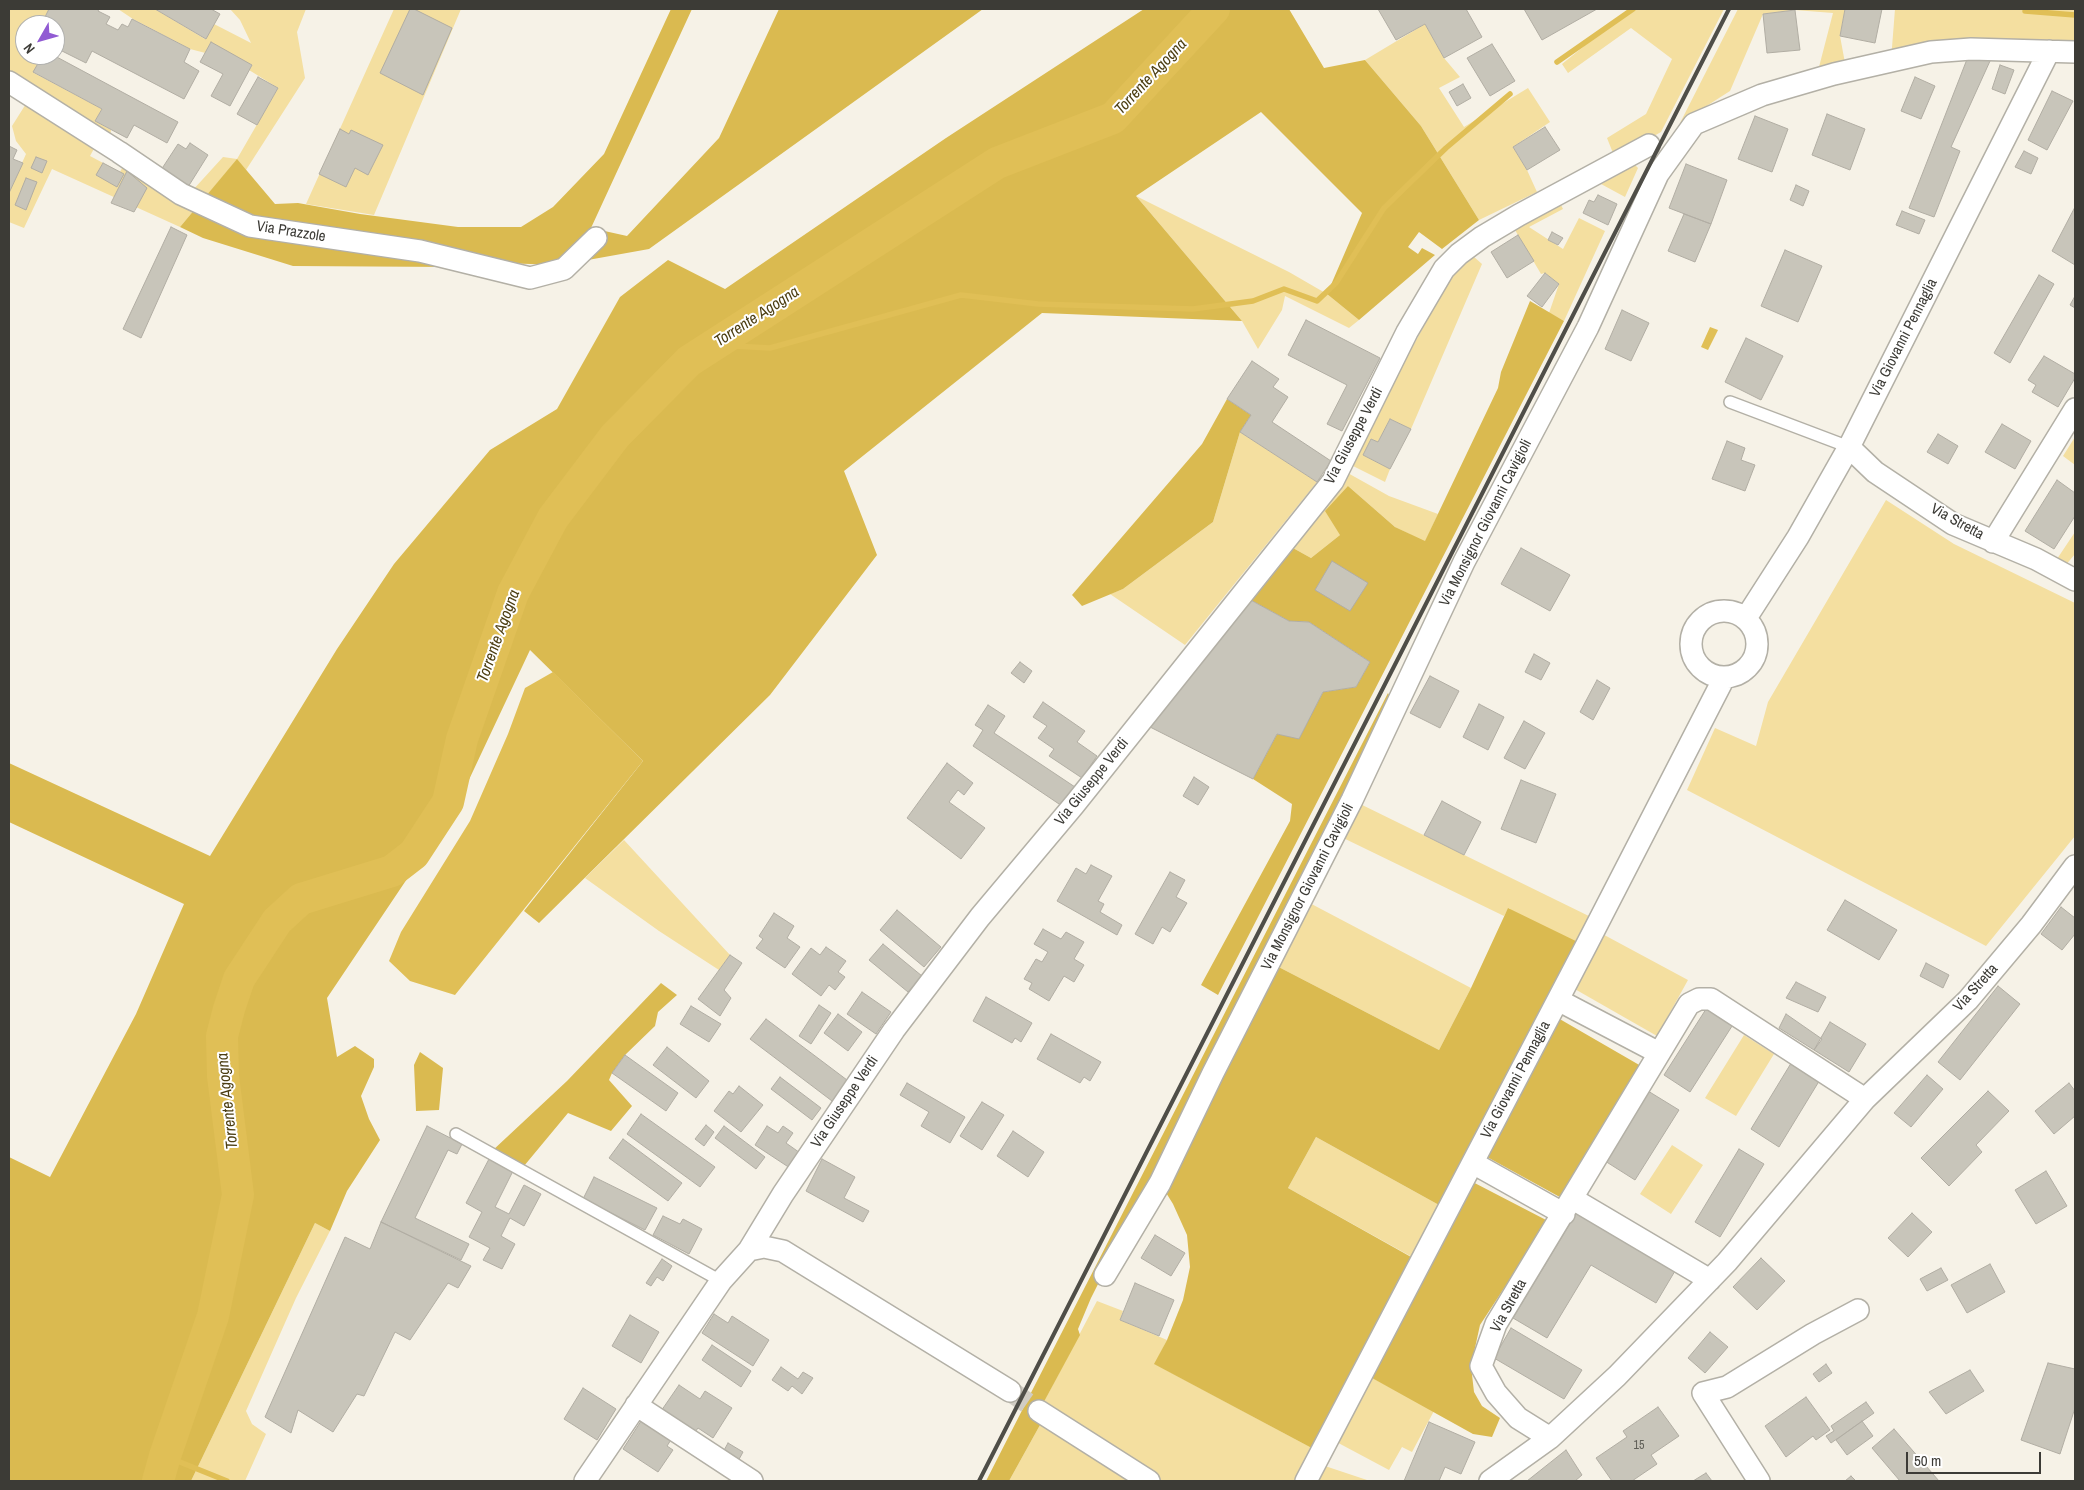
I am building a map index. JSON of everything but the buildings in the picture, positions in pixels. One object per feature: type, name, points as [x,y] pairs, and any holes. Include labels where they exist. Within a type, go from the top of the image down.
[{"type":"street","name":"Via Monsignor Giovanni Cavigioli","points":[[1105,1276],[1160,1183],[1352,800],[1464,562],[1588,327],[1658,174],[1694,124],[1762,95],[1891,60],[1931,52],[1971,49],[2075,52]]},
{"type":"street","name":"Via Giovanni Pennaglia","points":[[1746,618],[1798,538],[1849,448],[2049,51]]},
{"type":"street","name":"Via Prazzole","points":[[9,82],[181,194],[250,226],[420,251],[530,278],[564,269],[596,238]]},
{"type":"street","name":"Via Giuseppe Verdi","points":[[585,1481],[721,1281],[749,1250],[783,1194],[894,1030],[980,918],[1074,805],[1333,481],[1408,332],[1444,269],[1459,254],[1474,243],[1519,215],[1649,146]]},
{"type":"street","points":[[1993,542],[2075,409]]},
{"type":"street","name":"Via Stretta","points":[[1849,448],[1875,472],[1953,524],[2036,559],[2075,580]]},
{"type":"street","points":[[1722,610],[1735,612],[1746,618],[1754,629],[1758,642],[1756,656],[1748,667],[1737,675],[1724,678],[1711,675],[1700,668],[1693,657],[1690,645],[1692,632],[1699,621],[1709,613],[1722,610]]},
{"type":"street","name":"Via Giovanni Pennaglia","points":[[1306,1481],[1724,678]]},
{"type":"street","name":"Via Stretta","points":[[1490,1481],[1550,1438],[1618,1376],[1710,1280],[1865,1099],[1968,1000],[2032,924],[2075,866]]},
{"type":"street","name":"Via Stretta","points":[[1550,1438],[1518,1418],[1496,1393],[1481,1366],[1496,1324],[1569,1206],[1689,1004],[1699,999],[1711,999],[1865,1099]]},
{"type":"street","points":[[1558,1000],[1659,1053]]},
{"type":"street","points":[[1472,1163],[1569,1206],[1710,1280]]},
{"type":"street","points":[[749,1250],[764,1247],[782,1251],[1010,1391]]},
{"type":"street","points":[[1759,1481],[1703,1393],[1727,1387],[1813,1334],[1858,1310]]},
{"type":"street","points":[[636,1405],[752,1481]]},
{"type":"street","points":[[1042,1414],[1149,1481]]},
{"type":"lane","points":[[1730,402],[1849,448]]},
{"type":"lane","points":[[456,1134],[721,1281]]},
{"type":"shaded area","points":[[9,9],[49,9],[46,15],[15,15],[15,65],[38,65],[34,73],[102,109],[95,121],[111,130],[110,136],[9,77]]},
{"type":"shaded area","points":[[118,9],[155,9],[205,39],[214,24],[251,43],[240,20],[230,9],[306,9],[297,32],[305,78],[246,170],[237,160],[180,227],[52,169],[24,228],[9,222],[9,192],[26,154],[16,141],[12,126],[29,99],[97,143],[90,156],[120,172],[123,166],[133,170],[161,193],[182,202],[223,157],[237,159],[278,88],[249,70],[252,65],[190,49]]},
{"type":"shaded area","points":[[394,9],[461,9],[374,215],[306,204]]},
{"type":"shaded area","points":[[671,9],[692,9],[591,228],[627,236],[719,138],[779,9],[983,9],[649,249],[560,265],[501,263],[451,267],[293,266],[203,238],[180,227],[237,159],[275,204],[298,203],[360,214],[458,227],[521,227],[553,207],[604,154]]},
{"type":"shaded area","points":[[1144,9],[1289,9],[1324,68],[1365,60],[1421,126],[1479,220],[1442,249],[1419,232],[1408,247],[1418,254],[1422,248],[1435,255],[1359,320],[1327,294],[1362,213],[1261,112],[1136,196],[1242,321],[1042,313],[844,471],[877,555],[770,695],[539,923],[524,911],[643,761],[530,650],[458,803],[327,998],[337,1057],[355,1046],[374,1059],[374,1067],[361,1096],[369,1119],[380,1140],[347,1191],[330,1231],[315,1223],[191,1481],[9,1481],[9,1157],[50,1177],[136,1014],[184,904],[9,822],[9,763],[210,856],[337,649],[394,564],[490,450],[557,409],[620,297],[668,260],[725,289],[946,138]]},
{"type":"shaded area","points":[[1630,9],[1724,9],[1661,132],[1615,158],[1607,138],[1646,114],[1672,59],[1631,28],[1568,73],[1562,64]]},
{"type":"shaded area","points":[[1738,9],[1845,9],[1840,36],[1845,63],[1819,67],[1833,13],[1795,10],[1763,14],[1730,91],[1680,123]]},
{"type":"shaded area","points":[[1895,9],[2075,9],[2075,41],[2033,41],[1891,60]]},
{"type":"shaded area","points":[[1425,24],[1444,58],[1460,77],[1439,88],[1464,127],[1528,88],[1550,122],[1513,147],[1527,170],[1537,192],[1479,220],[1421,126],[1365,60]]},
{"type":"shaded area","points":[[1634,164],[1638,168],[1625,197],[1601,184]]},
{"type":"shaded area","points":[[1136,196],[1289,272],[1327,294],[1359,320],[1349,328],[1285,296],[1282,310],[1258,349],[1242,321]]},
{"type":"shaded area","points":[[1561,205],[1563,209],[1529,227],[1563,249],[1579,218],[1605,231],[1564,321],[1549,313],[1559,284],[1545,273],[1541,274],[1515,230]]},
{"type":"shaded area","points":[[1473,256],[1482,264],[1411,429],[1390,419],[1378,442],[1371,439],[1363,455],[1390,469],[1385,482],[1349,464],[1446,285],[1456,270]]},
{"type":"shaded area","points":[[1530,301],[1564,321],[1218,995],[1201,985],[1290,821],[1292,804],[1253,779],[1277,734],[1299,738],[1323,692],[1356,687],[1370,662],[1309,622],[1289,621],[1247,598],[1293,548],[1311,558],[1340,535],[1325,511],[1348,486],[1395,527],[1425,541],[1498,388],[1501,372]]},
{"type":"shaded area","points":[[1710,327],[1718,330],[1708,350],[1701,347]]},
{"type":"shaded area","points":[[1227,399],[1251,415],[1240,432],[1213,522],[1123,589],[1082,606],[1072,595],[1202,444]]},
{"type":"shaded area","points":[[1240,432],[1317,482],[1185,645],[1110,594],[1123,589],[1213,522]]},
{"type":"shaded area","points":[[2075,437],[2075,465],[2063,456]]},
{"type":"shaded area","points":[[1346,472],[1389,496],[1438,514],[1425,542],[1395,527],[1348,486],[1340,535],[1311,558],[1293,548],[1290,544]]},
{"type":"shaded area","points":[[1886,500],[1954,544],[2075,603],[2075,836],[1986,946],[1687,790],[1715,728],[1756,746],[1768,702]]},
{"type":"shaded area","points":[[2075,532],[2075,554],[2060,572],[2051,568]]},
{"type":"shaded area","points":[[553,672],[643,761],[455,995],[410,981],[389,961],[401,932],[470,821],[508,734],[525,688]]},
{"type":"shaded area","points":[[1388,693],[1390,697],[1265,953],[1091,1298],[1078,1329],[1080,1335],[1039,1411],[1045,1416],[1009,1481],[986,1481]]},
{"type":"shaded area","points":[[1352,800],[1599,921],[1595,930],[1688,980],[1657,1036],[1566,984],[1509,908],[1504,916],[1335,834]]},
{"type":"shaded area","points":[[624,840],[730,955],[719,970],[659,931],[585,878]]},
{"type":"shaded area","points":[[1302,899],[1471,988],[1439,1050],[1269,962]]},
{"type":"shaded area","points":[[1508,908],[1586,946],[1551,1014],[1641,1066],[1567,1201],[1478,1152],[1465,1178],[1548,1221],[1480,1325],[1471,1366],[1474,1392],[1482,1406],[1500,1418],[1492,1437],[1473,1434],[1363,1373],[1321,1453],[1154,1364],[1167,1340],[1183,1300],[1190,1267],[1187,1235],[1173,1204],[1160,1183],[1269,962],[1439,1050],[1471,988]],"holes":[[[1316,1137],[1448,1210],[1420,1262],[1288,1188]]]},
{"type":"shaded area","points":[[661,983],[677,995],[658,1012],[655,1026],[625,1055],[612,1073],[609,1080],[632,1106],[611,1131],[568,1113],[524,1166],[492,1151],[567,1081]]},
{"type":"shaded area","points":[[1744,1035],[1774,1054],[1736,1116],[1705,1098]]},
{"type":"shaded area","points":[[420,1052],[443,1068],[439,1110],[416,1111],[414,1065]]},
{"type":"shaded area","points":[[1316,1137],[1448,1210],[1421,1262],[1288,1188]]},
{"type":"shaded area","points":[[1672,1145],[1703,1165],[1671,1214],[1640,1194]]},
{"type":"shaded area","points":[[315,1223],[330,1231],[296,1298],[246,1411],[252,1424],[266,1434],[245,1481],[191,1481]]},
{"type":"shaded area","points":[[1097,1301],[1123,1311],[1120,1320],[1167,1340],[1155,1364],[1321,1453],[1316,1463],[1370,1481],[1009,1481],[1045,1416],[1039,1411]]},
{"type":"shaded area","points":[[1363,1373],[1434,1411],[1412,1452],[1402,1447],[1389,1470],[1329,1438]]},
{"type":"waterway","name":"Torrente Agogna","points":[[158,1481],[213,1316],[238,1195],[223,1076],[222,1036],[239,979],[277,921],[301,899],[392,871],[414,854],[448,802],[462,739],[513,593],[553,518],[615,436],[689,361],[997,163],[1113,118],[1214,9]]},
{"type":"waterway","points":[[1557,62],[1633,9]]},
{"type":"waterway","points":[[2025,11],[2075,15]]},
{"type":"waterway","points":[[714,345],[770,348],[961,295],[1038,304],[1193,309],[1253,301],[1284,289],[1317,301],[1336,283],[1384,208],[1446,148],[1510,94]]},
{"type":"waterway","points":[[165,1456],[227,1481]]},
{"type":"tunnel","points":[[1010,1391],[1039,1411]]},
{"type":"railway","points":[[979,1481],[1729,9]]}]
